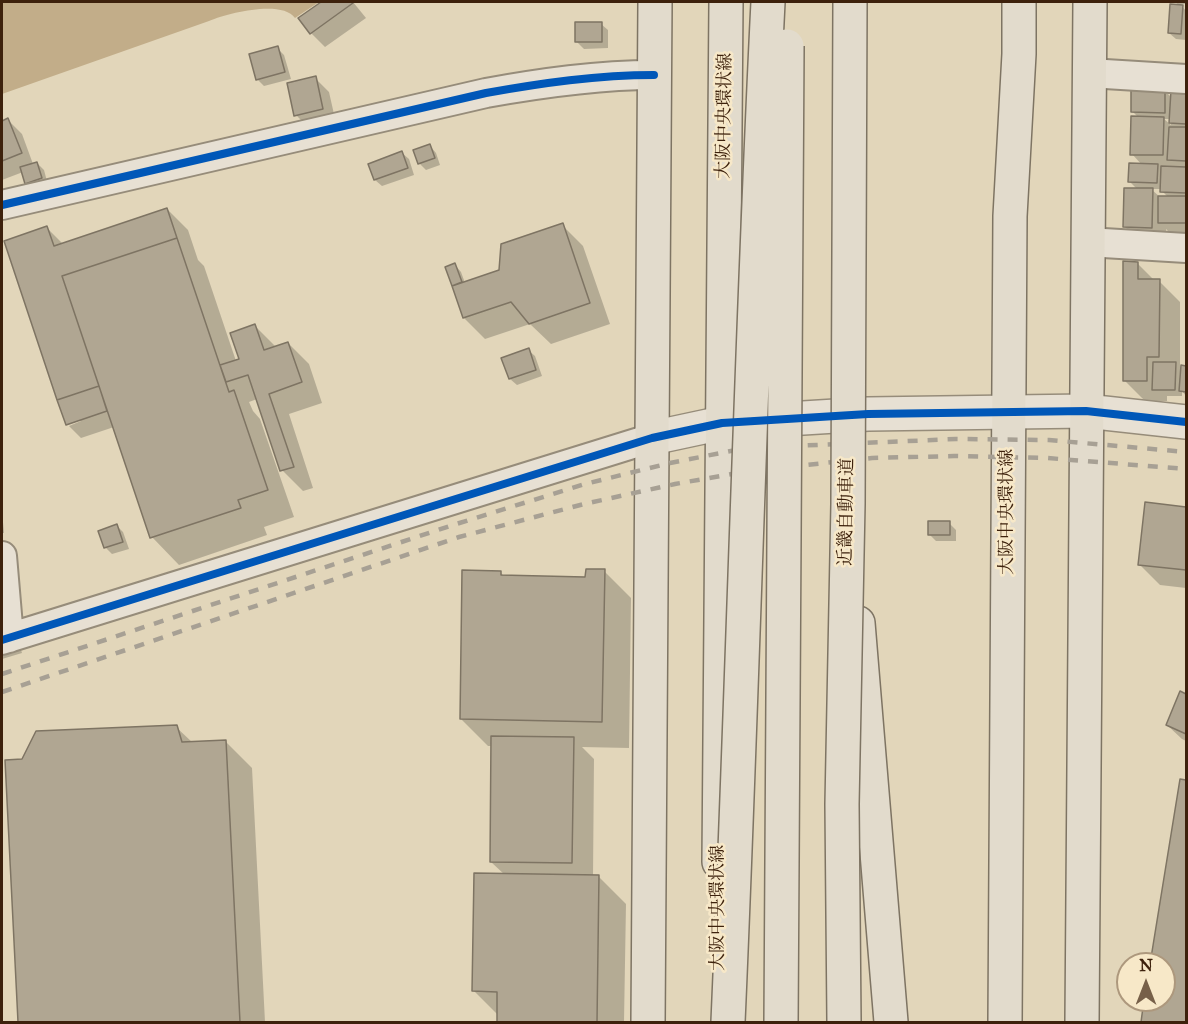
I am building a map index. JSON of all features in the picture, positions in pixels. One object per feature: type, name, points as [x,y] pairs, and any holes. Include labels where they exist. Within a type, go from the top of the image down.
[{"type":"main road","points":[[648,1023],[655,2]]},
{"type":"main road","name":"大阪中央環状線","points":[[718,1023],[726,2]]},
{"type":"main road","points":[[728,1023],[768,2]]},
{"type":"main road","points":[[781,1023],[787,2]]},
{"type":"main road","name":"近畿自動車道","points":[[844,1023],[842,804],[848,504],[849,2]]},
{"type":"main road","name":"大阪中央環状線","points":[[1005,1023],[1010,216],[1019,2]]},
{"type":"main road","points":[[1082,1023],[1090,2]]},
{"type":"main road","points":[[848,504],[891,1023]]},
{"type":"street","points":[[1089,73],[1186,79]]},
{"type":"street","points":[[2,205],[486,93],[548,82],[611,75],[654,75]]},
{"type":"street","points":[[1087,242],[1186,248]]},
{"type":"street","points":[[2,556],[5,639],[652,438],[722,423],[868,414],[1009,411],[1086,411],[1186,422]]},
{"type":"shaded area","points":[[2,2],[319,2],[295,18],[289,13],[268,9],[230,14],[2,94]]},
{"type":"building","points":[[321,2],[353,3],[310,34],[298,18]]},
{"type":"building","points":[[1170,4],[1183,5],[1181,34],[1168,33]]},
{"type":"building","points":[[575,22],[602,22],[602,42],[575,42]]},
{"type":"building","points":[[278,46],[285,72],[256,80],[249,54]]},
{"type":"building","points":[[316,76],[323,109],[294,116],[287,83]]},
{"type":"building","points":[[1131,89],[1165,90],[1165,113],[1131,112]]},
{"type":"building","points":[[1171,90],[1186,90],[1186,124],[1169,123]]},
{"type":"building","points":[[1131,116],[1164,117],[1163,155],[1130,155]]},
{"type":"building","points":[[8,118],[22,153],[2,161],[2,121]]},
{"type":"building","points":[[1169,127],[1186,127],[1186,161],[1167,160]]},
{"type":"building","points":[[430,144],[435,158],[418,164],[413,150]]},
{"type":"building","points":[[402,151],[408,168],[374,180],[368,164]]},
{"type":"building","points":[[37,162],[42,178],[25,184],[20,167]]},
{"type":"building","points":[[1129,163],[1158,164],[1157,183],[1128,182]]},
{"type":"building","points":[[1161,166],[1186,167],[1186,193],[1160,192]]},
{"type":"building","points":[[1124,188],[1153,188],[1152,228],[1123,227]]},
{"type":"building","points":[[1158,196],[1186,196],[1186,223],[1158,223]]},
{"type":"building","points":[[167,208],[177,238],[62,276],[99,386],[57,400],[4,241],[47,226],[54,246]]},
{"type":"building","points":[[563,223],[590,303],[529,324],[511,302],[463,318],[452,286],[499,270],[501,244]]},
{"type":"building","points":[[177,238],[229,392],[234,390],[268,490],[238,500],[241,508],[150,538],[62,276]]},
{"type":"building","points":[[1123,261],[1138,262],[1138,279],[1160,279],[1159,357],[1147,357],[1147,381],[1123,381]]},
{"type":"building","points":[[455,263],[462,282],[452,286],[445,267]]},
{"type":"building","points":[[255,324],[264,350],[288,342],[302,382],[269,394],[294,467],[280,471],[248,375],[226,382],[220,365],[239,359],[230,333]]},
{"type":"building","points":[[529,348],[536,370],[509,379],[501,358]]},
{"type":"building","points":[[1153,362],[1176,362],[1175,390],[1152,390]]},
{"type":"building","points":[[1181,365],[1186,366],[1186,392],[1179,391]]},
{"type":"building","points":[[99,386],[107,411],[66,425],[57,400]]},
{"type":"building","points":[[1145,502],[1186,507],[1186,570],[1138,565]]},
{"type":"building","points":[[928,521],[950,521],[950,535],[928,535]]},
{"type":"building","points":[[117,524],[123,542],[104,548],[98,531]]},
{"type":"building","points":[[586,569],[605,569],[602,722],[460,719],[462,570],[501,571],[501,575],[585,577]]},
{"type":"building","points":[[1180,691],[1186,694],[1186,734],[1166,725]]},
{"type":"building","points":[[177,725],[182,742],[226,740],[240,1022],[18,1022],[5,760],[22,759],[36,731]]},
{"type":"building","points":[[491,736],[574,737],[572,863],[490,862]]},
{"type":"building","points":[[1180,779],[1186,780],[1186,1022],[1141,1022],[1142,1012],[1176,1012],[1176,952],[1152,952]]},
{"type":"building","points":[[474,873],[599,875],[597,1022],[497,1022],[497,992],[472,991]]},
{"type":"railway","points":[[2,674],[453,525],[585,484],[670,463],[746,448],[956,439],[1049,440],[1186,452]]},
{"type":"railway","points":[[2,692],[459,537],[584,504],[675,484],[749,471],[872,458],[954,456],[1047,458],[1186,469]]},
{"type":"cycle path","points":[[2,205],[486,93],[570,80],[654,75]]},
{"type":"cycle path","points":[[2,640],[652,438],[722,423],[868,414],[1086,411],[1186,422]]}]
